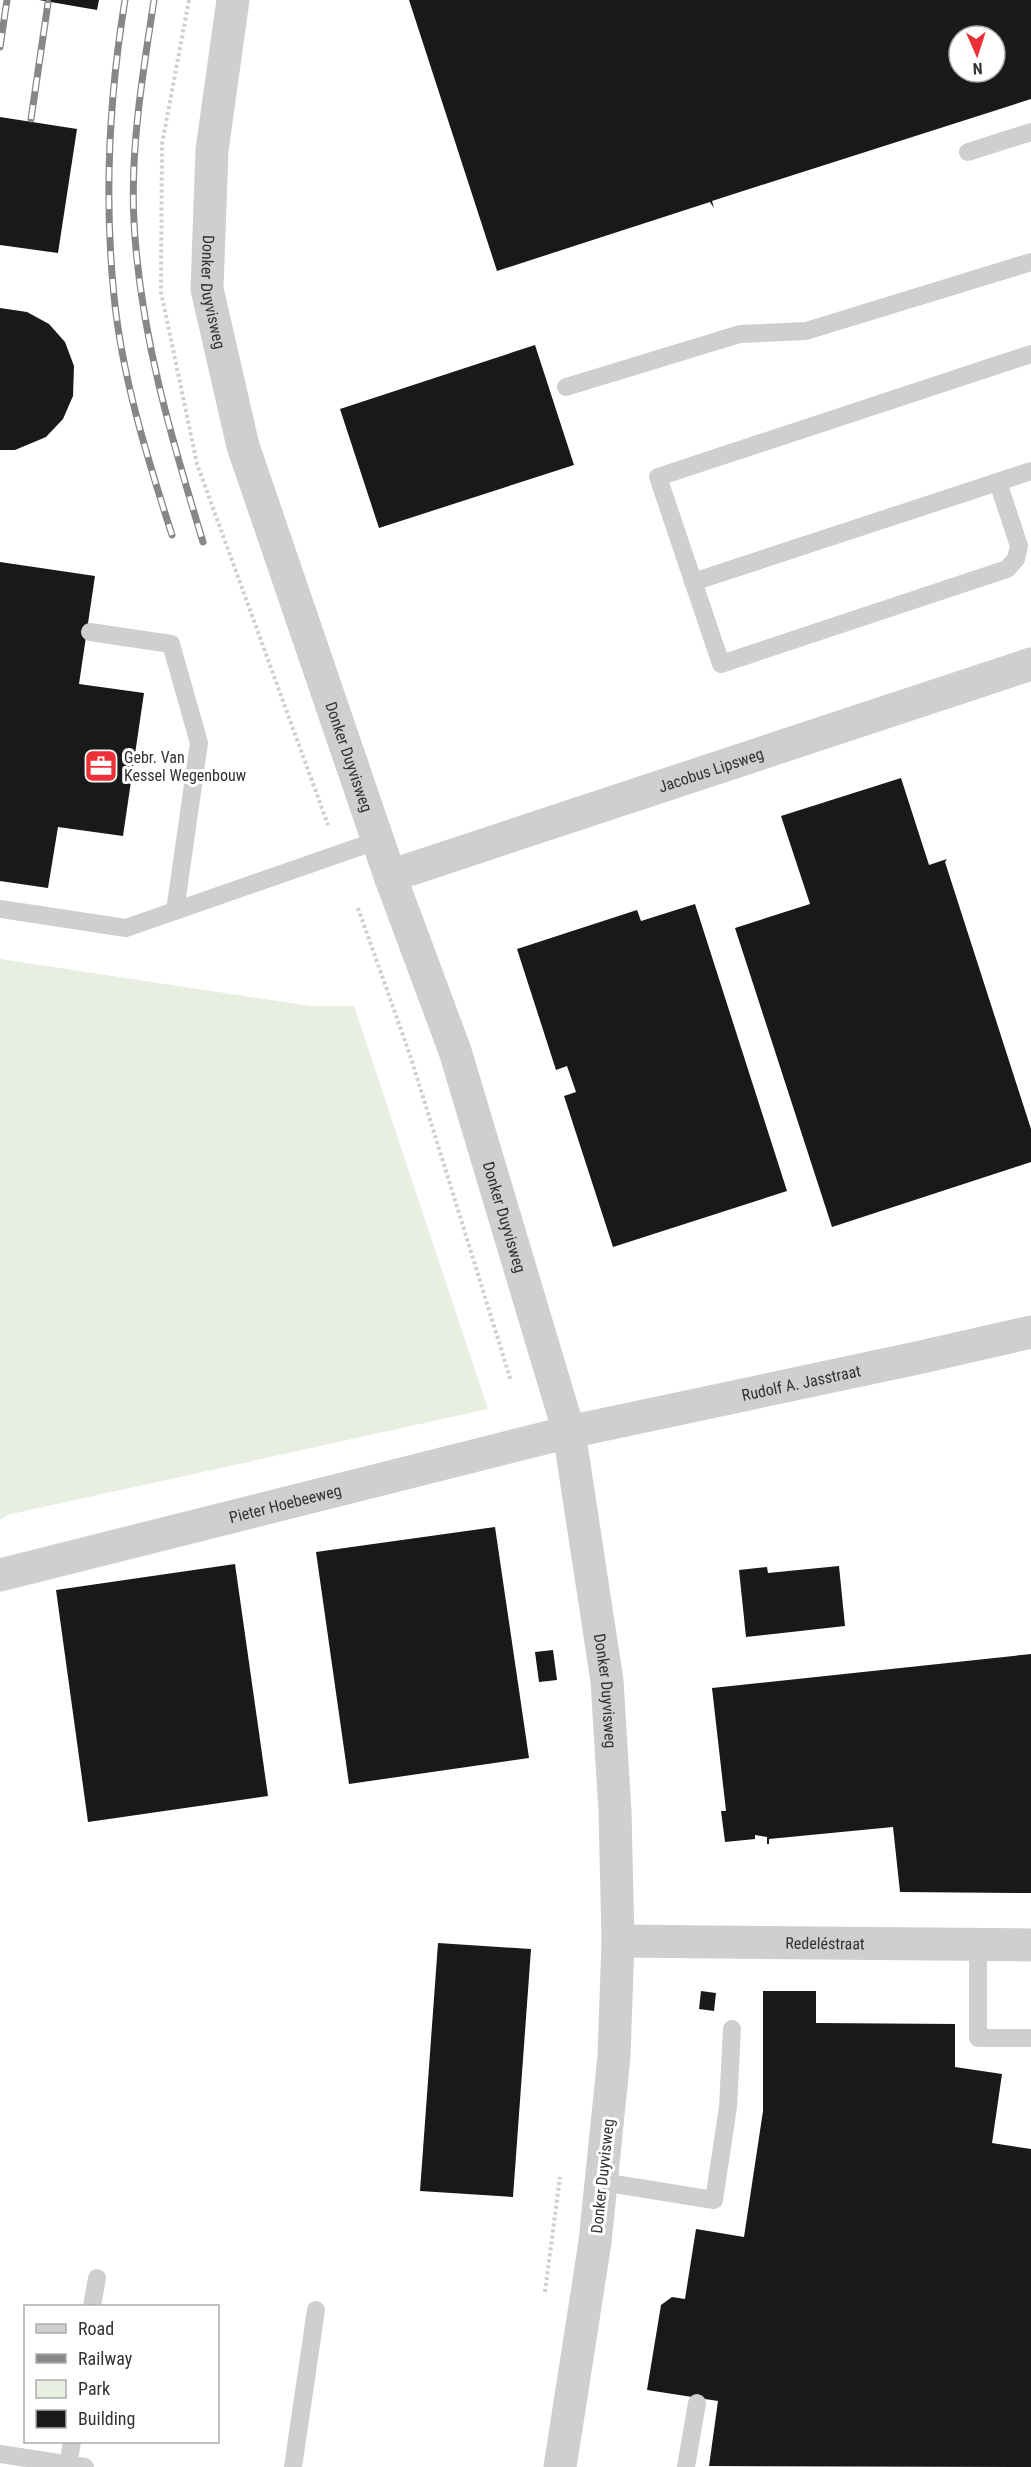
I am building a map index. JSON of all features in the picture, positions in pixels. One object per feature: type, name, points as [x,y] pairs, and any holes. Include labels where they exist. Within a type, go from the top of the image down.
[{"type":"street","name":"Donker Duyvisweg","points":[[233,0],[212,150],[207,289],[243,446],[390,876],[455,1051],[569,1432],[607,1681],[615,1811],[618,1941],[614,2056],[602,2182],[560,2467]]},
{"type":"street","name":"Jacobus Lipsweg","points":[[390,876],[1031,664]]},
{"type":"street","name":"Rudolf A. Jasstraat","points":[[569,1432],[1031,1332]]},
{"type":"street","name":"Pieter Hoebeeweg","points":[[0,1575],[569,1432]]},
{"type":"street","name":"Redeléstraat","points":[[618,1941],[1031,1945]]},
{"type":"lane","points":[[968,152],[1031,132]]},
{"type":"lane","points":[[566,387],[740,334],[806,331],[1031,262]]},
{"type":"lane","points":[[998,482],[1019,546],[1016,559],[1007,569],[721,664],[658,477],[1031,354]]},
{"type":"lane","points":[[693,582],[1031,471]]},
{"type":"lane","points":[[90,632],[171,644],[198,743],[175,911]]},
{"type":"lane","points":[[0,909],[126,928],[379,840]]},
{"type":"lane","points":[[978,1944],[978,2037],[1031,2038]]},
{"type":"lane","points":[[602,2182],[714,2200],[728,2107],[732,2029]]},
{"type":"lane","points":[[92,2305],[97,2278]]},
{"type":"lane","points":[[293,2467],[316,2310]]},
{"type":"lane","points":[[686,2467],[697,2403]]},
{"type":"lane","points":[[0,2454],[76,2466],[72,2443]]},
{"type":"path","points":[[410,1055],[512,1385]]},
{"type":"path","points":[[544,2304],[560,2176]]},
{"type":"green space","points":[[0,959],[311,1006],[354,1006],[488,1409],[7,1515],[0,1520]]},
{"type":"building","points":[[39,0],[99,0],[97,10]]},
{"type":"building","points":[[409,0],[1031,0],[1031,99],[712,201],[714,208],[710,202],[497,271]]},
{"type":"building","points":[[0,117],[77,129],[58,253],[0,245]]},
{"type":"building","points":[[0,308],[27,312],[49,324],[65,342],[74,366],[73,396],[63,419],[46,437],[15,450],[0,450]]},
{"type":"building","points":[[535,345],[574,465],[379,528],[340,409]]},
{"type":"building","points":[[0,562],[95,576],[79,684],[144,693],[123,836],[58,827],[48,888],[0,881]]},
{"type":"building","points":[[901,778],[929,865],[947,859],[945,862],[1031,1129],[1031,1162],[832,1227],[735,928],[810,904],[781,816]]},
{"type":"building","points":[[695,904],[787,1191],[613,1247],[564,1096],[576,1092],[567,1066],[556,1070],[517,949],[637,910],[641,921]]},
{"type":"building","points":[[495,1527],[529,1758],[349,1784],[316,1552]]},
{"type":"building","points":[[235,1564],[268,1796],[88,1822],[56,1590]]},
{"type":"building","points":[[839,1566],[845,1626],[746,1637],[739,1570],[767,1567],[768,1573]]},
{"type":"building","points":[[553,1650],[557,1680],[539,1682],[535,1652]]},
{"type":"building","points":[[1031,1654],[1031,1893],[900,1892],[893,1827],[769,1839],[769,1844],[767,1844],[767,1837],[755,1835],[755,1839],[725,1842],[721,1811],[726,1811],[712,1688]]},
{"type":"building","points":[[438,1943],[531,1949],[513,2197],[420,2191]]},
{"type":"building","points":[[701,1991],[716,1993],[714,2011],[699,2009]]},
{"type":"building","points":[[763,1991],[816,1991],[816,2023],[955,2024],[955,2067],[1002,2074],[992,2143],[1031,2149],[1031,2467],[709,2466],[718,2401],[647,2390],[661,2305],[672,2297],[685,2299],[696,2229],[744,2237],[763,2111]]},
{"type":"railway","points":[[0,47],[7,0]]},
{"type":"railway","points":[[125,0],[115,74],[110,148],[109,222],[114,296],[129,387],[172,535]]},
{"type":"railway","points":[[154,0],[138,111],[134,166],[133,194],[137,263],[159,384],[203,542]]},
{"type":"railway","points":[[31,119],[48,3]]},
{"type":"place","name":"Gebr. Van Kessel Wegenbouw","points":[[101,766]]}]
